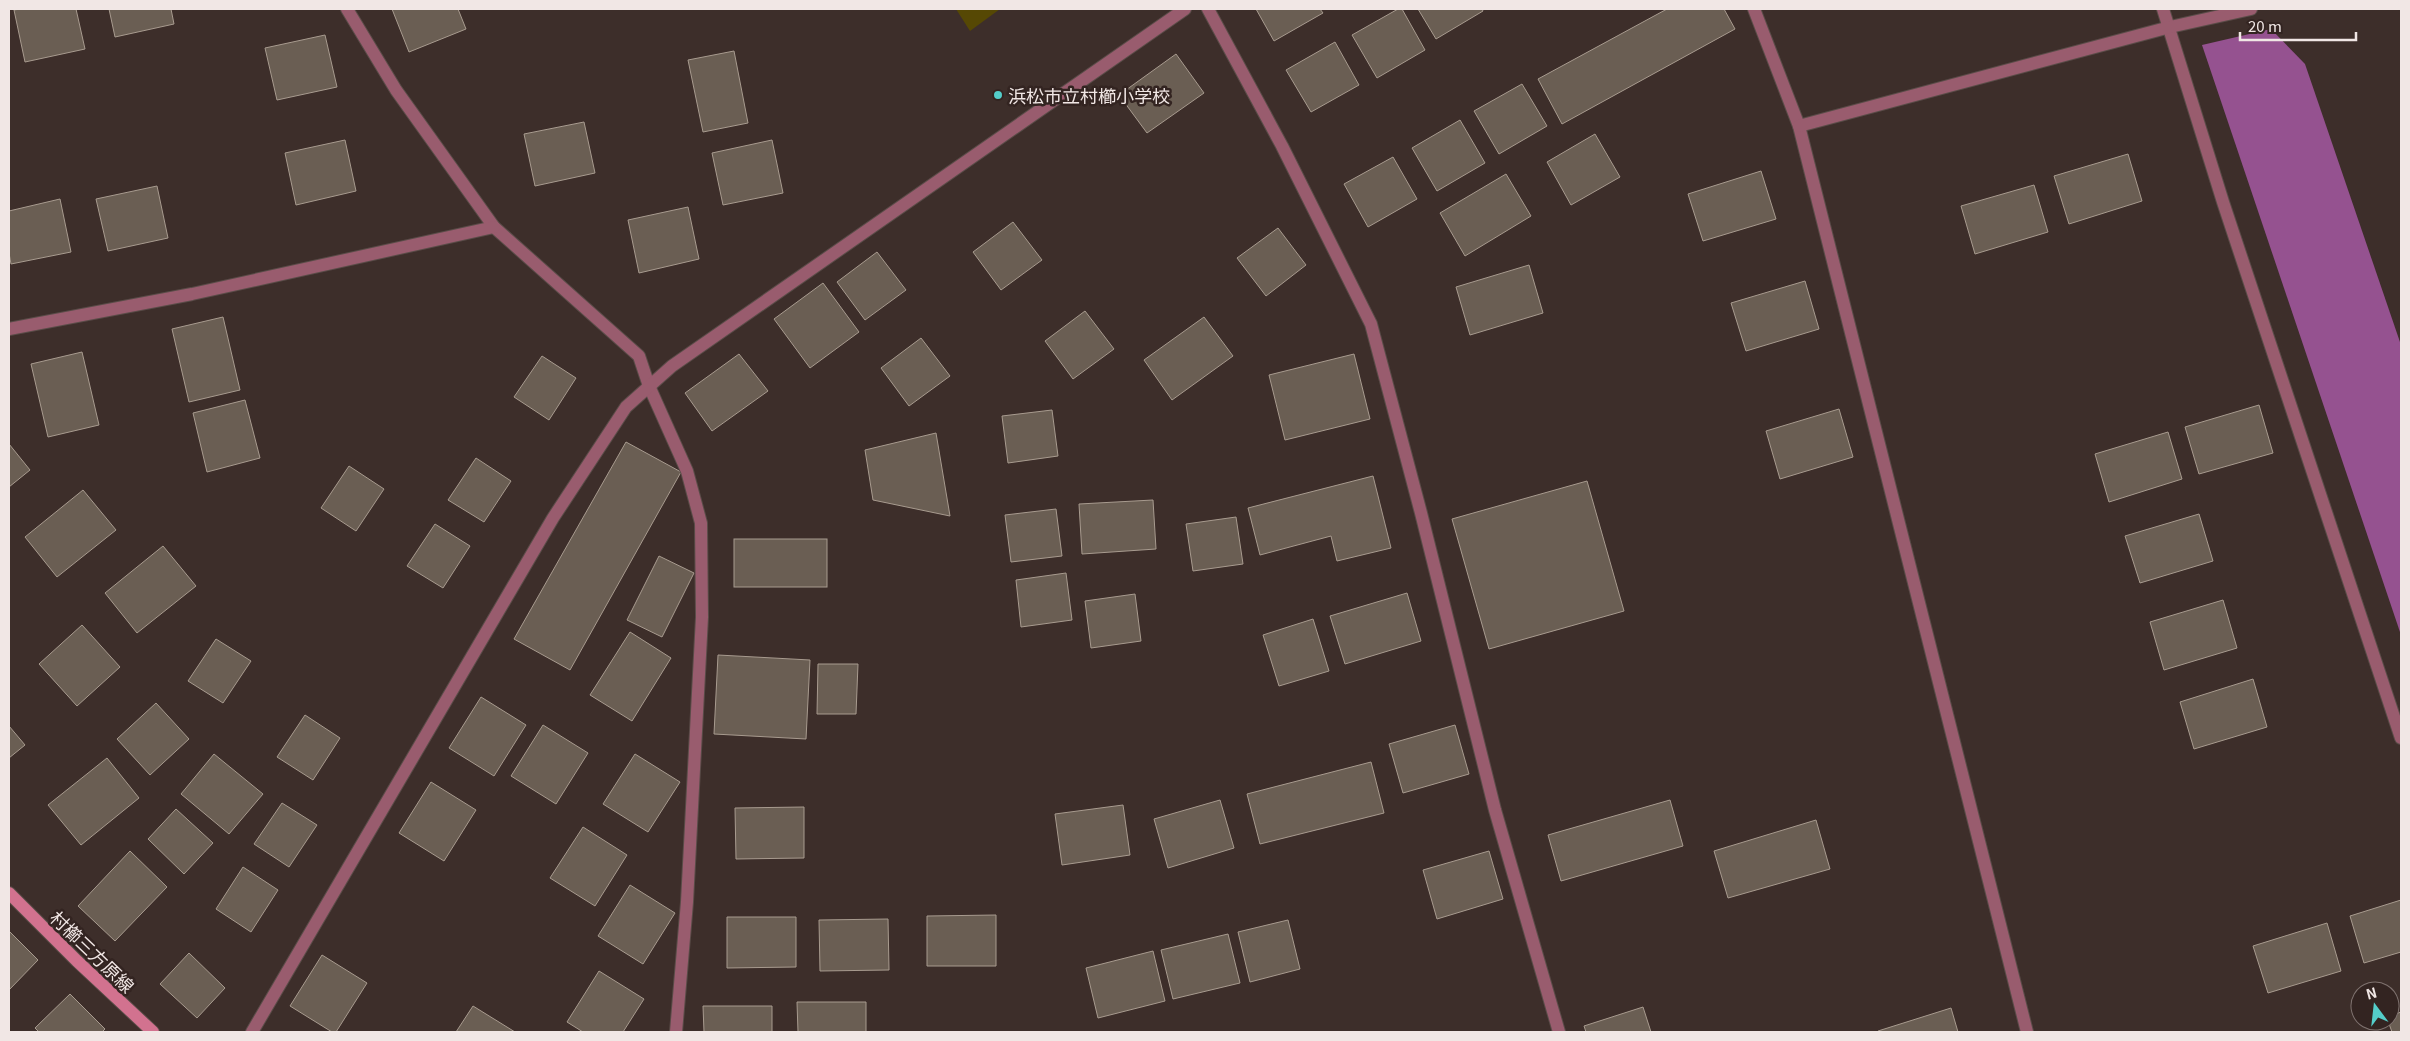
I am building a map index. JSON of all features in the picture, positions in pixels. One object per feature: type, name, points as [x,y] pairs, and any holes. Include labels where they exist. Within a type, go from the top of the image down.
[{"type":"main road","name":"村櫛三方原線","points":[[9,893],[77,961],[153,1032]]},
{"type":"street","points":[[347,9],[396,90],[494,227],[639,356],[649,386],[687,471],[701,523],[702,617],[687,902],[676,1032]]},
{"type":"street","points":[[252,1032],[553,518],[626,407],[672,366],[1185,9]]},
{"type":"street","points":[[1208,9],[1282,146],[1371,324],[1421,513],[1495,810],[1558,1032]]},
{"type":"street","points":[[1754,9],[1799,126],[2027,1032]]},
{"type":"street","points":[[2163,9],[2170,26],[2223,202],[2401,738]]},
{"type":"street","points":[[1799,126],[2170,26],[2251,9]]},
{"type":"street","points":[[9,329],[192,294],[494,227]]},
{"type":"shaded area","points":[[956,9],[1000,9],[970,31]]},
{"type":"shaded area","points":[[2271,29],[2305,64],[2401,345],[2401,635],[2202,45]]},
{"type":"building","points":[[76,9],[85,49],[25,62],[14,10]]},
{"type":"building","points":[[109,9],[171,9],[174,24],[115,37]]},
{"type":"building","points":[[392,9],[458,9],[466,29],[409,52]]},
{"type":"building","points":[[1256,9],[1320,9],[1323,13],[1274,41]]},
{"type":"building","points":[[1398,9],[1402,9],[1425,50],[1377,78],[1352,35]]},
{"type":"building","points":[[1418,9],[1482,9],[1483,11],[1436,39]]},
{"type":"building","points":[[1667,9],[1724,9],[1735,29],[1562,124],[1538,79]]},
{"type":"building","points":[[325,35],[337,87],[277,100],[265,48]]},
{"type":"building","points":[[1335,42],[1359,85],[1311,112],[1286,70]]},
{"type":"building","points":[[734,51],[748,123],[703,132],[688,60]]},
{"type":"building","points":[[1176,54],[1204,93],[1147,133],[1119,95]]},
{"type":"building","points":[[1522,84],[1547,126],[1499,154],[1474,111]]},
{"type":"building","points":[[1460,120],[1485,163],[1437,191],[1412,148]]},
{"type":"building","points":[[584,122],[595,173],[535,186],[524,134]]},
{"type":"building","points":[[1595,134],[1620,177],[1571,205],[1547,162]]},
{"type":"building","points":[[345,140],[356,191],[296,205],[285,153]]},
{"type":"building","points":[[772,140],[783,193],[723,205],[712,153]]},
{"type":"building","points":[[2128,154],[2142,201],[2069,224],[2054,176]]},
{"type":"building","points":[[1393,157],[1417,199],[1368,227],[1344,184]]},
{"type":"building","points":[[1761,171],[1776,219],[1703,241],[1688,194]]},
{"type":"building","points":[[1506,174],[1531,216],[1465,256],[1440,213]]},
{"type":"building","points":[[2034,185],[2048,232],[1975,254],[1961,206]]},
{"type":"building","points":[[157,186],[168,238],[108,251],[96,199]]},
{"type":"building","points":[[60,199],[71,252],[11,264],[9,253],[9,211]]},
{"type":"building","points":[[688,207],[699,259],[639,273],[628,220]]},
{"type":"building","points":[[1013,222],[1042,260],[1001,290],[973,252]]},
{"type":"building","points":[[1278,228],[1306,265],[1266,296],[1237,258]]},
{"type":"building","points":[[877,252],[906,290],[865,320],[837,282]]},
{"type":"building","points":[[1529,265],[1543,313],[1470,335],[1456,287]]},
{"type":"building","points":[[1805,281],[1819,329],[1746,351],[1731,303]]},
{"type":"building","points":[[823,283],[859,332],[810,368],[774,319]]},
{"type":"building","points":[[1085,311],[1114,349],[1073,379],[1045,341]]},
{"type":"building","points":[[223,317],[240,390],[189,402],[172,329]]},
{"type":"building","points":[[1204,317],[1233,356],[1172,400],[1144,360]]},
{"type":"building","points":[[921,338],[950,376],[909,406],[881,368]]},
{"type":"building","points":[[82,352],[99,425],[48,437],[31,364]]},
{"type":"building","points":[[739,354],[768,391],[712,431],[685,393]]},
{"type":"building","points":[[1354,354],[1370,419],[1285,440],[1269,375]]},
{"type":"building","points":[[542,356],[576,378],[549,420],[514,397]]},
{"type":"building","points":[[245,400],[260,458],[207,472],[193,413]]},
{"type":"building","points":[[2259,405],[2273,453],[2199,474],[2185,427]]},
{"type":"building","points":[[1839,409],[1853,457],[1780,479],[1766,431]]},
{"type":"building","points":[[1052,410],[1058,456],[1008,463],[1002,416]]},
{"type":"building","points":[[2168,432],[2182,479],[2109,502],[2095,454]]},
{"type":"building","points":[[936,433],[950,516],[873,500],[865,450]]},
{"type":"building","points":[[626,442],[681,472],[570,670],[514,639]]},
{"type":"building","points":[[9,444],[30,470],[9,487]]},
{"type":"building","points":[[476,458],[511,481],[484,522],[448,500]]},
{"type":"building","points":[[349,466],[384,489],[356,531],[321,508]]},
{"type":"building","points":[[1373,476],[1391,548],[1337,561],[1331,536],[1260,555],[1248,508]]},
{"type":"building","points":[[1587,481],[1624,611],[1489,649],[1452,519]]},
{"type":"building","points":[[83,490],[116,530],[57,577],[25,537]]},
{"type":"building","points":[[1153,500],[1156,549],[1082,554],[1079,504]]},
{"type":"building","points":[[1056,509],[1062,556],[1011,562],[1005,515]]},
{"type":"building","points":[[2199,514],[2213,561],[2140,583],[2125,536]]},
{"type":"building","points":[[1236,517],[1243,564],[1193,571],[1186,524]]},
{"type":"building","points":[[435,524],[470,546],[443,588],[407,566]]},
{"type":"building","points":[[734,539],[827,539],[827,587],[734,587]]},
{"type":"building","points":[[163,546],[196,586],[137,633],[105,593]]},
{"type":"building","points":[[659,556],[694,573],[662,637],[627,620]]},
{"type":"building","points":[[1066,573],[1072,620],[1021,627],[1016,580]]},
{"type":"building","points":[[1407,593],[1421,641],[1345,664],[1330,616]]},
{"type":"building","points":[[1135,594],[1141,641],[1091,648],[1085,601]]},
{"type":"building","points":[[2223,600],[2237,648],[2164,670],[2150,622]]},
{"type":"building","points":[[1313,619],[1329,671],[1279,686],[1263,635]]},
{"type":"building","points":[[82,625],[120,667],[77,706],[39,664]]},
{"type":"building","points":[[630,632],[671,658],[632,721],[590,695]]},
{"type":"building","points":[[216,639],[251,661],[223,703],[188,681]]},
{"type":"building","points":[[718,655],[810,660],[806,739],[714,734]]},
{"type":"building","points":[[818,664],[858,664],[856,714],[817,714]]},
{"type":"building","points":[[2253,679],[2267,727],[2194,749],[2180,702]]},
{"type":"building","points":[[481,697],[526,725],[494,776],[449,748]]},
{"type":"building","points":[[156,703],[189,739],[150,775],[117,739]]},
{"type":"building","points":[[305,715],[340,738],[313,780],[277,757]]},
{"type":"building","points":[[543,725],[588,753],[556,804],[511,776]]},
{"type":"building","points":[[1455,725],[1469,774],[1403,793],[1389,744]]},
{"type":"building","points":[[9,726],[25,745],[9,758]]},
{"type":"building","points":[[214,754],[263,794],[229,834],[181,794]]},
{"type":"building","points":[[635,754],[680,782],[648,832],[603,804]]},
{"type":"building","points":[[107,758],[139,798],[81,845],[48,805]]},
{"type":"building","points":[[1371,762],[1384,813],[1260,844],[1247,794]]},
{"type":"building","points":[[431,782],[476,810],[444,861],[399,833]]},
{"type":"building","points":[[1220,800],[1234,848],[1168,868],[1154,819]]},
{"type":"building","points":[[1670,800],[1683,846],[1561,881],[1548,835]]},
{"type":"building","points":[[282,803],[317,825],[289,867],[254,844]]},
{"type":"building","points":[[1123,805],[1130,855],[1062,865],[1055,814]]},
{"type":"building","points":[[804,807],[804,858],[736,859],[735,808]]},
{"type":"building","points":[[176,809],[213,843],[184,874],[148,839]]},
{"type":"building","points":[[1816,820],[1830,869],[1728,898],[1714,851]]},
{"type":"building","points":[[583,827],[627,855],[595,906],[550,878]]},
{"type":"building","points":[[130,851],[167,887],[115,941],[78,906]]},
{"type":"building","points":[[1489,851],[1503,899],[1437,919],[1423,870]]},
{"type":"building","points":[[243,867],[278,890],[251,932],[216,909]]},
{"type":"building","points":[[630,885],[675,913],[643,964],[598,936]]},
{"type":"building","points":[[2401,900],[2401,952],[2364,963],[2350,916]]},
{"type":"building","points":[[996,915],[996,966],[927,966],[927,916]]},
{"type":"building","points":[[727,917],[796,917],[796,967],[727,968]]},
{"type":"building","points":[[888,919],[889,970],[820,971],[819,920]]},
{"type":"building","points":[[1288,920],[1300,969],[1250,982],[1238,932]]},
{"type":"building","points":[[2327,923],[2341,971],[2268,993],[2253,946]]},
{"type":"building","points":[[9,931],[38,960],[9,990]]},
{"type":"building","points":[[1228,934],[1240,983],[1173,999],[1161,950]]},
{"type":"building","points":[[1153,951],[1165,1001],[1098,1018],[1086,968]]},
{"type":"building","points":[[189,953],[225,988],[197,1018],[160,984]]},
{"type":"building","points":[[322,955],[367,983],[336,1032],[332,1032],[290,1006]]},
{"type":"building","points":[[599,971],[644,999],[623,1032],[583,1032],[567,1022]]},
{"type":"building","points":[[70,994],[105,1029],[102,1032],[39,1032],[35,1028]]},
{"type":"building","points":[[797,1002],[866,1002],[866,1032],[798,1032]]},
{"type":"building","points":[[473,1006],[515,1032],[456,1032]]},
{"type":"building","points":[[703,1006],[772,1006],[772,1032],[704,1032]]},
{"type":"building","points":[[1643,1007],[1651,1032],[1586,1032],[1584,1026]]},
{"type":"building","points":[[1951,1008],[1958,1032],[1878,1031]]},
{"type":"building","points":[[2400,1012],[2401,1032],[2392,1032],[2400,1031]]},
{"type":"place","name":"浜松市立村櫛小学校","points":[[998,95]]}]
